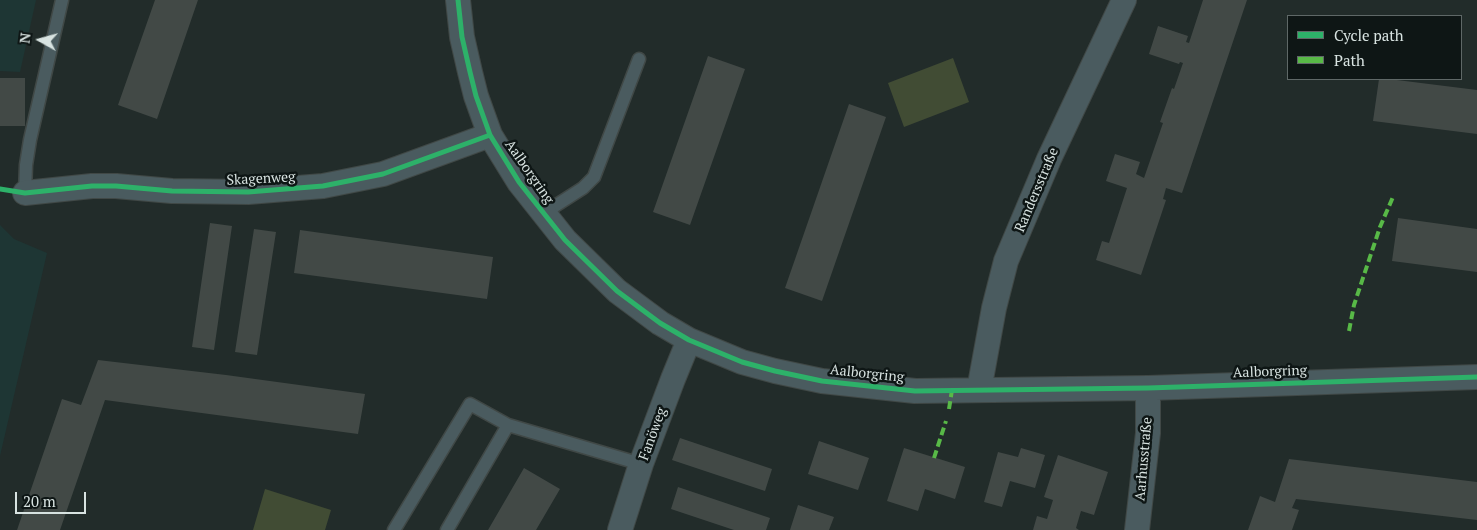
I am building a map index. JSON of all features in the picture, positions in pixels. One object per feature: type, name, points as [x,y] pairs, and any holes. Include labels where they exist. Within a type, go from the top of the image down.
[{"type":"street","name":"Aalborgring","points":[[458,0],[462,37],[470,72],[476,96],[490,135],[519,182],[544,214],[565,240],[617,291],[660,323],[689,340],[742,362],[822,381],[915,391],[1148,388],[1477,377]]},
{"type":"street","name":"Randersstraße","points":[[978,390],[994,308],[1006,261],[1049,159],[1124,0]]},
{"type":"street","name":"Skagenweg","points":[[25,194],[92,186],[172,191],[248,192],[323,186],[383,174],[490,135]]},
{"type":"street","name":"Fanöweg","points":[[620,530],[642,464],[689,340]]},
{"type":"street","name":"Aarhusstraße","points":[[1137,530],[1148,433],[1148,388]]},
{"type":"lane","points":[[25,194],[26,165],[30,140],[62,0]]},
{"type":"lane","points":[[544,214],[584,188],[594,177],[639,60]]},
{"type":"lane","points":[[394,530],[470,404],[508,425],[642,464]]},
{"type":"lane","points":[[447,530],[508,425]]},
{"type":"shaded area","points":[[0,0],[36,0],[20,72],[0,71]]},
{"type":"shaded area","points":[[0,225],[14,239],[47,253],[0,456]]},
{"type":"green space","points":[[953,58],[969,102],[904,127],[888,83]]},
{"type":"green space","points":[[265,489],[331,510],[325,530],[253,530]]},
{"type":"building","points":[[155,0],[198,0],[157,119],[118,105]]},
{"type":"building","points":[[1203,0],[1247,0],[1182,193],[1166,188],[1163,199],[1166,200],[1141,275],[1096,260],[1102,241],[1109,243],[1127,188],[1106,181],[1115,154],[1140,162],[1136,174],[1144,178],[1163,123],[1160,122],[1183,63],[1180,62],[1179,64],[1149,54],[1158,26],[1188,36],[1186,42],[1189,43]]},
{"type":"building","points":[[708,56],[745,69],[690,225],[653,212]]},
{"type":"building","points":[[0,78],[25,78],[25,126],[0,126]]},
{"type":"building","points":[[1379,80],[1397,80],[1477,90],[1477,134],[1373,121]]},
{"type":"building","points":[[849,104],[886,117],[822,301],[785,288]]},
{"type":"building","points":[[1398,218],[1477,229],[1477,272],[1392,261]]},
{"type":"building","points":[[210,223],[232,226],[214,350],[192,347]]},
{"type":"building","points":[[254,229],[276,232],[257,355],[235,352]]},
{"type":"building","points":[[300,230],[493,257],[487,299],[294,273]]},
{"type":"building","points":[[98,360],[365,394],[358,434],[105,400],[60,530],[17,530],[62,399],[81,405]]},
{"type":"building","points":[[680,438],[772,469],[765,491],[672,460]]},
{"type":"building","points":[[819,441],[869,458],[858,490],[808,474]]},
{"type":"building","points":[[904,448],[965,467],[955,499],[925,489],[918,511],[887,501]]},
{"type":"building","points":[[1021,448],[1045,455],[1035,488],[1010,481],[1002,507],[984,502],[998,452],[1018,457]]},
{"type":"building","points":[[1058,455],[1108,472],[1094,515],[1081,511],[1076,528],[1079,530],[1033,530],[1037,516],[1047,519],[1053,500],[1044,497]]},
{"type":"building","points":[[1289,459],[1477,482],[1477,520],[1296,499],[1292,508],[1299,510],[1292,530],[1248,530],[1260,496],[1275,502]]},
{"type":"building","points":[[524,468],[560,489],[536,530],[488,530]]},
{"type":"building","points":[[678,487],[770,518],[766,530],[734,530],[671,509]]},
{"type":"building","points":[[798,505],[834,517],[829,530],[790,530]]},
{"type":"marked path","points":[[1349,331],[1354,305],[1380,227],[1393,197]]},
{"type":"marked path","points":[[949,409],[952,390]]},
{"type":"marked path","points":[[934,458],[946,421]]},
{"type":"cycle path","points":[[458,0],[462,37],[476,96],[490,135],[519,182],[565,240],[617,291],[660,323],[689,340],[742,362],[822,381],[915,391],[1148,388],[1477,377]]},
{"type":"cycle path","points":[[0,189],[25,193],[92,186],[116,186],[172,191],[248,192],[323,186],[383,174],[490,135]]}]
